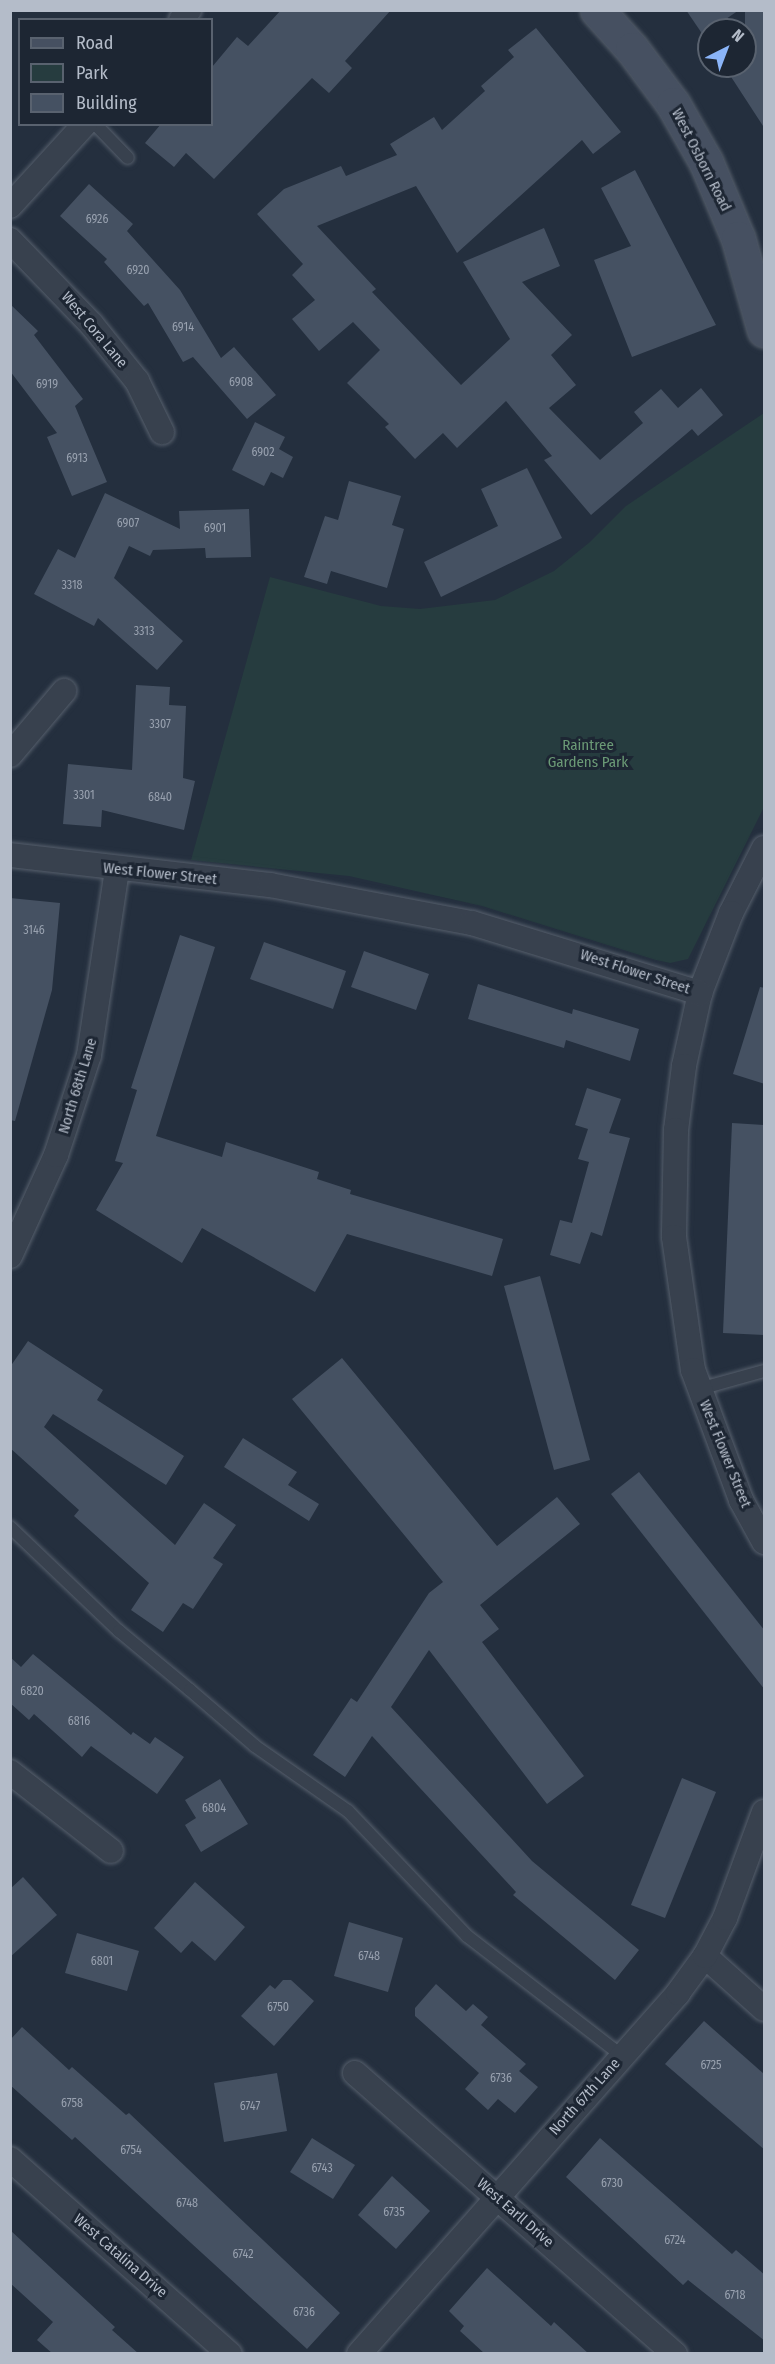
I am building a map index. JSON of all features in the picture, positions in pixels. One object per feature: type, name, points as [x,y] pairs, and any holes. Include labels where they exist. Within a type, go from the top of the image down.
[{"type":"street","name":"West Osborn Road","points":[[597,10],[632,49],[673,104],[706,162],[738,238],[765,330]]},
{"type":"street","points":[[10,206],[83,126]]},
{"type":"street","name":"West Cora Lane","points":[[10,240],[100,334],[136,381],[162,432]]},
{"type":"street","points":[[10,755],[64,691]]},
{"type":"street","points":[[700,993],[731,913],[765,848]]},
{"type":"street","name":"West Flower Street","points":[[10,855],[117,870],[270,885],[472,923],[700,993],[684,1066],[676,1130],[674,1237],[684,1325],[699,1389],[741,1500],[765,1542]]},
{"type":"street","name":"North 68th Lane","points":[[10,1256],[56,1155],[89,1056],[117,870]]},
{"type":"street","points":[[10,1772],[111,1851]]},
{"type":"street","name":"North 67th Lane","points":[[359,2354],[678,1993],[705,1956],[725,1918],[765,1812]]},
{"type":"street","points":[[705,1956],[765,2009]]},
{"type":"street","name":"West Earll Drive","points":[[355,2073],[675,2354]]},
{"type":"street","name":"West Catalina Drive","points":[[10,2159],[230,2354]]},
{"type":"lane","points":[[97,126],[128,158]]},
{"type":"lane","points":[[699,1389],[765,1371]]},
{"type":"lane","points":[[10,1527],[146,1653],[255,1746],[348,1811],[467,1936],[622,2056]]},
{"type":"green space","name":"Raintree Gardens Park","points":[[764,413],[764,807],[688,959],[670,963],[656,960],[482,906],[349,876],[191,860],[270,577],[381,606],[420,609],[495,600],[554,571],[590,542],[626,506]]},
{"type":"building","points":[[281,10],[391,10],[345,61],[352,68],[329,93],[312,78],[214,179],[186,153],[174,167],[145,143],[159,126],[213,126],[213,66],[237,37],[248,46]]},
{"type":"building","points":[[686,10],[739,10],[727,18],[697,18],[697,26]]},
{"type":"building","points":[[745,10],[765,10],[765,129],[732,78],[757,78],[757,18],[745,18]]},
{"type":"building","points":[[536,28],[621,132],[593,154],[582,140],[457,253],[416,186],[317,226],[376,289],[372,292],[461,385],[510,339],[463,262],[544,228],[560,266],[522,282],[572,335],[551,355],[576,385],[549,408],[600,460],[643,423],[634,412],[661,389],[678,408],[701,388],[723,415],[698,436],[692,429],[591,515],[544,460],[552,456],[506,401],[457,448],[443,433],[415,459],[385,427],[389,424],[347,383],[380,350],[353,322],[319,351],[292,319],[315,300],[292,275],[303,264],[257,214],[284,189],[341,166],[346,176],[397,155],[390,144],[434,117],[442,130],[485,91],[481,86],[514,57],[508,50]]},
{"type":"building","points":[[635,170],[716,325],[632,357],[594,260],[631,246],[601,188]]},
{"type":"building","points":[[89,184],[133,224],[127,231],[180,290],[221,358],[234,347],[276,395],[247,419],[193,357],[183,362],[148,303],[144,306],[104,262],[107,259],[60,216]]},
{"type":"building","points":[[10,304],[38,331],[34,335],[83,399],[75,406],[107,482],[72,496],[47,437],[57,433],[10,371]]},
{"type":"building","points":[[255,422],[285,437],[279,449],[293,457],[283,478],[271,472],[264,486],[232,470]]},
{"type":"building","points":[[527,468],[562,538],[441,597],[424,562],[498,526],[481,489]]},
{"type":"building","points":[[349,481],[401,496],[392,525],[404,529],[387,588],[331,571],[327,584],[304,577],[325,516],[338,520]]},
{"type":"building","points":[[105,493],[180,529],[179,511],[249,509],[251,557],[206,558],[205,548],[153,550],[150,556],[129,546],[114,578],[183,641],[157,670],[98,618],[94,626],[34,594],[58,549],[75,558]]},
{"type":"building","points":[[136,685],[170,687],[169,705],[186,706],[183,778],[195,781],[184,830],[102,810],[101,827],[63,824],[68,764],[132,770]]},
{"type":"building","points":[[10,898],[60,903],[52,990],[15,1121],[10,1120]]},
{"type":"building","points":[[180,935],[215,947],[156,1136],[222,1157],[226,1142],[319,1172],[317,1179],[351,1190],[350,1194],[503,1239],[492,1276],[347,1234],[315,1292],[202,1228],[182,1263],[96,1210],[123,1163],[115,1161],[137,1090],[131,1088]]},
{"type":"building","points":[[264,942],[346,971],[333,1009],[250,979]]},
{"type":"building","points":[[364,951],[429,974],[416,1010],[351,987]]},
{"type":"building","points":[[478,984],[572,1014],[573,1009],[639,1029],[630,1061],[566,1040],[564,1048],[468,1019]]},
{"type":"building","points":[[760,987],[765,988],[765,1084],[733,1074]]},
{"type":"building","points":[[587,1088],[621,1099],[609,1133],[630,1138],[602,1236],[591,1232],[580,1264],[550,1255],[560,1220],[572,1223],[589,1162],[578,1159],[588,1129],[575,1125]]},
{"type":"building","points":[[732,1123],[765,1125],[765,1335],[723,1333]]},
{"type":"building","points":[[540,1276],[590,1460],[554,1470],[504,1286]]},
{"type":"building","points":[[28,1341],[103,1390],[97,1400],[184,1456],[166,1485],[53,1414],[44,1427],[175,1545],[204,1503],[236,1525],[213,1558],[223,1564],[193,1609],[183,1603],[163,1632],[131,1610],[149,1583],[74,1516],[79,1510],[10,1448],[10,1367]]},
{"type":"building","points":[[342,1358],[497,1546],[557,1497],[580,1524],[480,1605],[499,1629],[482,1642],[584,1776],[547,1804],[429,1650],[391,1707],[532,1861],[639,1950],[615,1980],[513,1895],[516,1892],[372,1736],[345,1777],[313,1755],[351,1698],[357,1702],[429,1593],[443,1582],[292,1399]]},
{"type":"building","points":[[243,1438],[297,1472],[288,1485],[319,1504],[309,1521],[224,1467]]},
{"type":"building","points":[[639,1472],[765,1631],[765,1690],[611,1494]]},
{"type":"building","points":[[33,1654],[131,1735],[133,1732],[150,1744],[155,1737],[184,1757],[157,1794],[91,1746],[82,1757],[34,1714],[29,1720],[10,1703],[10,1657],[21,1667]]},
{"type":"building","points":[[682,1778],[716,1792],[665,1918],[631,1905]]},
{"type":"building","points":[[220,1779],[248,1824],[201,1852],[185,1825],[196,1818],[185,1800]]},
{"type":"building","points":[[23,1877],[57,1915],[10,1957],[10,1889]]},
{"type":"building","points":[[195,1882],[245,1927],[215,1961],[192,1941],[181,1953],[154,1928]]},
{"type":"building","points":[[349,1922],[403,1938],[388,1992],[334,1976]]},
{"type":"building","points":[[77,1933],[139,1951],[127,1991],[65,1973]]},
{"type":"building","points":[[283,1980],[291,1980],[314,2001],[274,2046],[241,2016],[270,1985],[275,1989]]},
{"type":"building","points":[[436,1984],[466,2011],[473,2004],[488,2017],[481,2025],[526,2064],[519,2071],[538,2087],[515,2113],[498,2099],[488,2110],[465,2089],[479,2073],[415,2016],[415,2008]]},
{"type":"building","points":[[704,2021],[765,2075],[765,2150],[665,2064]]},
{"type":"building","points":[[22,2027],[69,2070],[72,2067],[126,2115],[129,2113],[340,2313],[307,2349],[75,2137],[72,2140],[10,2085],[10,2040]]},
{"type":"building","points":[[277,2073],[287,2131],[224,2142],[214,2083]]},
{"type":"building","points":[[312,2138],[355,2165],[333,2199],[290,2172]]},
{"type":"building","points":[[600,2138],[732,2254],[736,2250],[765,2275],[765,2341],[688,2280],[683,2285],[566,2177]]},
{"type":"building","points":[[392,2176],[430,2211],[396,2249],[358,2215]]},
{"type":"building","points":[[10,2230],[115,2327],[112,2330],[139,2354],[53,2354],[37,2340],[53,2322],[10,2283]]},
{"type":"building","points":[[487,2268],[551,2326],[554,2322],[589,2354],[485,2354],[460,2331],[464,2326],[449,2311]]}]
